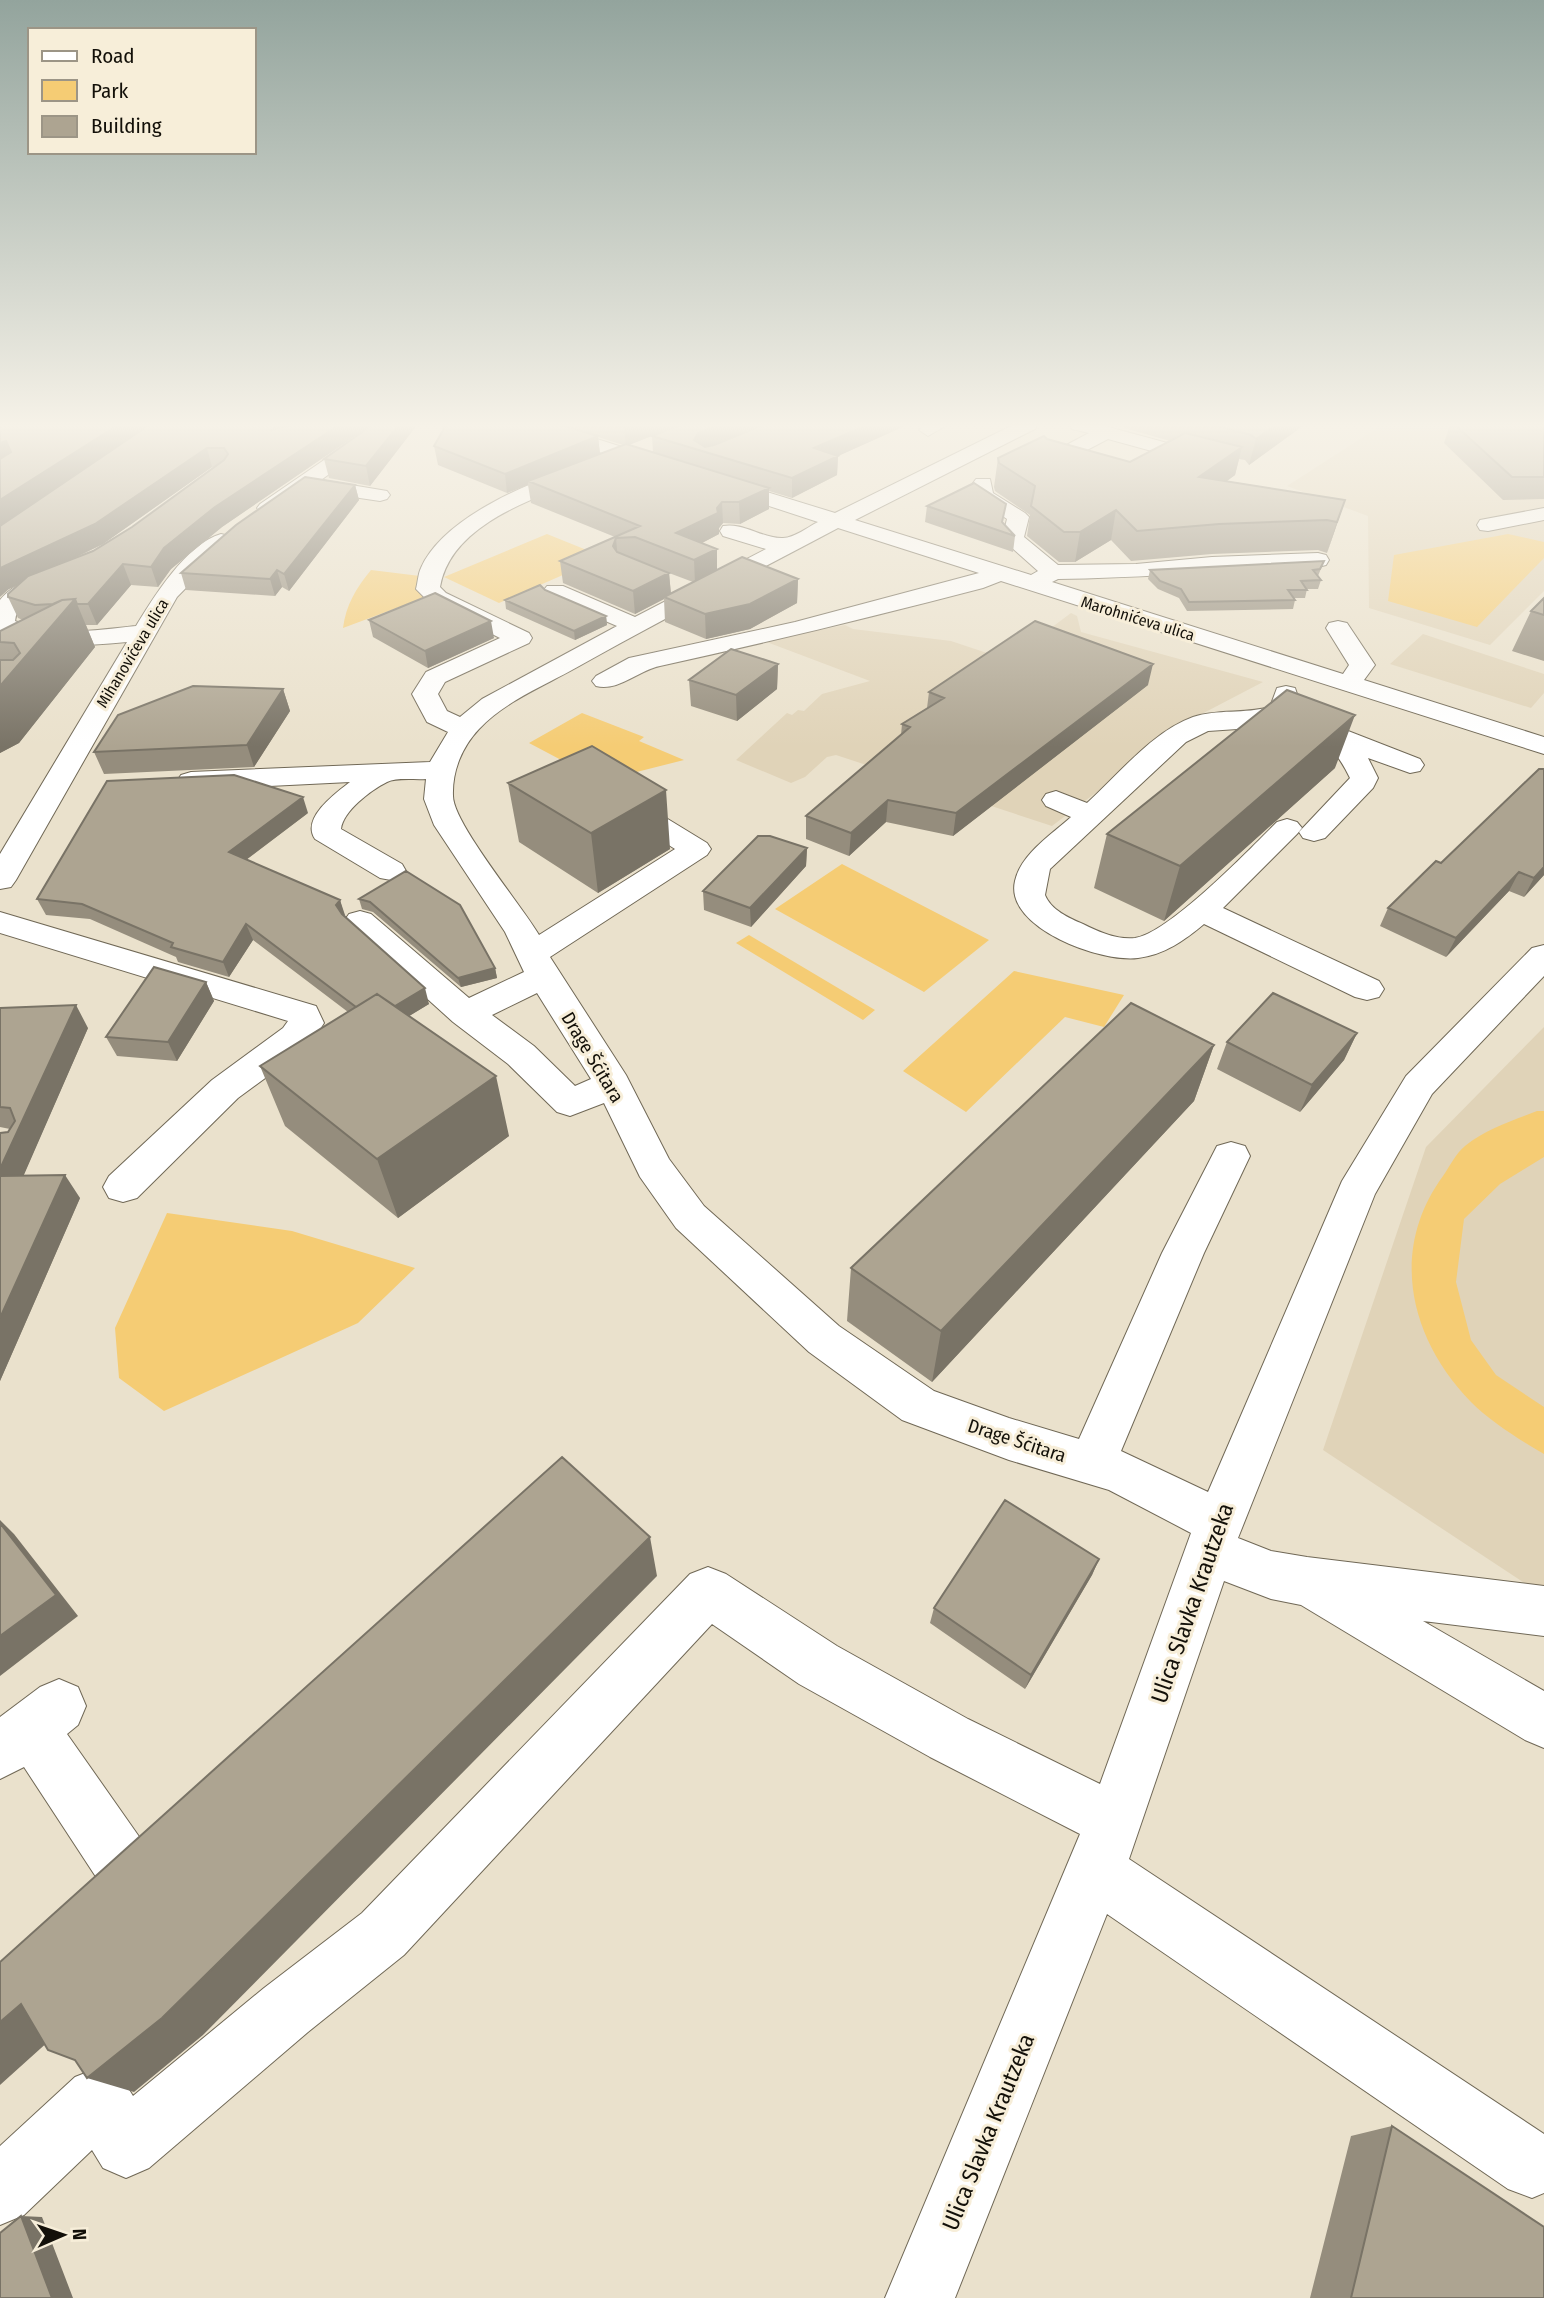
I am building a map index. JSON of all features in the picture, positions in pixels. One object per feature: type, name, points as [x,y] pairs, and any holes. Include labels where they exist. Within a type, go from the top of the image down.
[{"type":"street","name":"Mihanovićeva ulica","points":[[0,880],[142,633],[181,576],[235,532]]},
{"type":"street","points":[[458,532],[444,540],[430,567],[428,589],[438,598],[520,638],[435,677],[425,694],[436,716],[464,730]]},
{"type":"street","points":[[735,532],[763,542],[792,546]]},
{"type":"street","name":"Drage Šćitara","points":[[816,532],[792,546],[686,590],[637,626],[491,705],[451,746],[441,770],[438,799],[449,825],[612,1084],[654,1167],[690,1217],[824,1339],[918,1406],[1009,1439],[1119,1472],[1271,1575],[1307,1582],[1544,1611]]},
{"type":"street","name":"Marohnićeva ulica","points":[[875,532],[1000,573],[1043,577],[1112,610],[1544,746]]},
{"type":"street","points":[[1015,532],[1013,539],[1043,577],[1164,570],[1212,564],[1318,561]]},
{"type":"street","points":[[444,540],[469,547],[488,540]]},
{"type":"street","points":[[77,571],[33,586],[18,596],[6,606],[3,624],[25,634],[58,638],[142,633]]},
{"type":"street","points":[[605,681],[638,663],[796,629],[975,583],[1000,573]]},
{"type":"street","points":[[555,591],[637,626]]},
{"type":"street","points":[[1112,610],[1100,625],[1106,631],[1266,679],[1286,691],[1287,703],[1279,713],[1252,720],[1203,723],[1176,736],[1036,865],[1028,881],[1029,895],[1037,910],[1072,933],[1104,944],[1139,948],[1160,942],[1257,859],[1359,788],[1364,778],[1352,754],[1335,736]]},
{"type":"street","points":[[1338,628],[1362,665],[1348,684]]},
{"type":"street","points":[[1279,713],[1410,765]]},
{"type":"street","points":[[160,782],[441,770]]},
{"type":"street","points":[[381,773],[328,817],[324,829],[326,834],[391,871]]},
{"type":"street","points":[[465,1014],[696,849],[600,789]]},
{"type":"street","points":[[1056,800],[1090,815]]},
{"type":"street","points":[[0,830],[30,829]]},
{"type":"street","points":[[1199,910],[1367,989]]},
{"type":"street","points":[[360,921],[465,1014],[495,1032],[533,1064],[570,1104],[612,1084]]},
{"type":"street","points":[[0,922],[304,1014],[306,1023],[296,1037],[225,1089],[123,1187]]},
{"type":"street","name":"Ulica Slavka Krautzeka","points":[[920,2298],[1105,1846],[1214,1537],[1356,1192],[1419,1085],[1544,956]]},
{"type":"street","points":[[1092,1463],[1183,1253],[1231,1156]]},
{"type":"street","points":[[1307,1582],[1544,1721]]},
{"type":"street","points":[[0,2191],[98,2099],[126,2145],[286,2010],[383,1934],[708,1592],[818,1665],[949,1738],[1105,1846],[1532,2165]]},
{"type":"street","points":[[30,1728],[119,1859]]},
{"type":"shaded area","points":[[1368,532],[1544,532],[1544,591],[1490,645],[1369,608]]},
{"type":"shaded area","points":[[1071,613],[1077,616],[1081,632],[1263,682],[1194,718],[1052,826],[836,755],[827,757],[805,777],[791,783],[736,760],[787,713],[792,715],[798,710],[804,711],[822,694],[870,681],[764,641],[845,625],[853,629],[951,641],[1008,660]]},
{"type":"shaded area","points":[[1423,634],[1544,674],[1544,693],[1531,708],[1390,664]]},
{"type":"shaded area","points":[[1544,1027],[1544,1596],[1323,1450],[1426,1147]]},
{"type":"green space","points":[[547,534],[604,557],[499,603],[444,577]]},
{"type":"green space","points":[[1508,534],[1544,542],[1544,558],[1477,627],[1388,601],[1394,555]]},
{"type":"green space","points":[[371,570],[420,576],[426,597],[343,628],[352,597]]},
{"type":"green space","points":[[582,713],[644,737],[639,741],[684,760],[601,781],[529,743]]},
{"type":"green space","points":[[842,864],[989,940],[924,992],[775,909]]},
{"type":"green space","points":[[749,935],[875,1010],[863,1020],[736,943]]},
{"type":"green space","points":[[1014,971],[1124,995],[1104,1027],[1065,1017],[966,1112],[903,1071]]},
{"type":"green space","points":[[1537,1111],[1544,1111],[1544,1157],[1500,1184],[1464,1219],[1456,1282],[1471,1340],[1496,1375],[1544,1407],[1544,1454],[1487,1417],[1450,1377],[1433,1350],[1421,1322],[1414,1293],[1412,1263],[1416,1234],[1426,1204],[1459,1152],[1490,1130]]},
{"type":"green space","points":[[167,1213],[292,1231],[415,1268],[358,1323],[164,1411],[119,1378],[115,1328]]},
{"type":"building","points":[[0,532],[77,532],[0,568]]},
{"type":"building","points":[[123,532],[184,532],[164,548],[151,567],[123,564],[88,604],[77,604],[75,599],[35,605],[8,597],[28,576],[93,551]]},
{"type":"building","points":[[228,532],[317,532],[284,574],[277,570],[270,579],[181,573]]},
{"type":"building","points":[[626,532],[678,532],[717,549],[694,560],[635,537],[616,538],[613,546],[617,552],[669,573],[633,591],[560,561]]},
{"type":"building","points":[[742,557],[798,579],[750,604],[705,614],[664,597]]},
{"type":"building","points":[[1324,561],[1320,569],[1313,570],[1321,580],[1301,581],[1307,590],[1288,590],[1295,600],[1189,602],[1181,589],[1160,581],[1150,570]]},
{"type":"building","points":[[540,585],[545,590],[606,616],[574,631],[505,600]]},
{"type":"building","points":[[435,593],[491,621],[425,651],[369,620]]},
{"type":"building","points":[[1544,598],[1544,615],[1531,611]]},
{"type":"building","points":[[75,599],[0,686],[0,660],[13,660],[20,653],[14,643],[0,642],[0,631],[62,600]]},
{"type":"building","points":[[1035,621],[1153,664],[956,813],[888,800],[851,833],[806,816],[910,727],[902,724],[944,698],[929,692]]},
{"type":"building","points":[[731,649],[778,664],[736,695],[689,680]]},
{"type":"building","points":[[193,686],[283,689],[247,745],[94,752],[118,715]]},
{"type":"building","points":[[1287,690],[1355,715],[1180,866],[1107,834]]},
{"type":"building","points":[[592,746],[666,790],[591,833],[508,783]]},
{"type":"building","points":[[1539,769],[1544,769],[1544,867],[1534,878],[1519,872],[1456,938],[1388,908],[1436,861],[1441,863]]},
{"type":"building","points":[[234,775],[303,797],[229,852],[340,900],[336,905],[342,914],[425,988],[395,1006],[377,994],[356,1007],[246,924],[223,962],[171,947],[173,943],[82,904],[37,899],[107,781]]},
{"type":"building","points":[[758,836],[770,836],[807,848],[750,908],[703,891]]},
{"type":"building","points":[[406,871],[460,905],[495,968],[458,978],[370,902],[359,899]]},
{"type":"building","points":[[154,967],[206,982],[168,1042],[106,1037]]},
{"type":"building","points":[[1273,993],[1357,1033],[1312,1085],[1227,1042]]},
{"type":"building","points":[[377,994],[496,1076],[377,1159],[260,1066]]},
{"type":"building","points":[[1131,1003],[1214,1045],[941,1331],[851,1268]]},
{"type":"building","points":[[76,1005],[0,1169],[0,1133],[8,1132],[15,1121],[10,1108],[0,1107],[0,1008]]},
{"type":"building","points":[[65,1175],[0,1318],[0,1176]]},
{"type":"building","points":[[562,1457],[650,1537],[162,2018],[87,2078],[75,2060],[48,2050],[21,2004],[0,2022],[0,1962]]},
{"type":"building","points":[[1005,1500],[1099,1559],[1031,1675],[934,1608]]},
{"type":"building","points":[[0,1523],[56,1595],[0,1636]]},
{"type":"building","points":[[1392,2126],[1544,2227],[1544,2298],[1351,2298]]},
{"type":"building","points":[[21,2216],[52,2298],[0,2298],[0,2233]]}]
